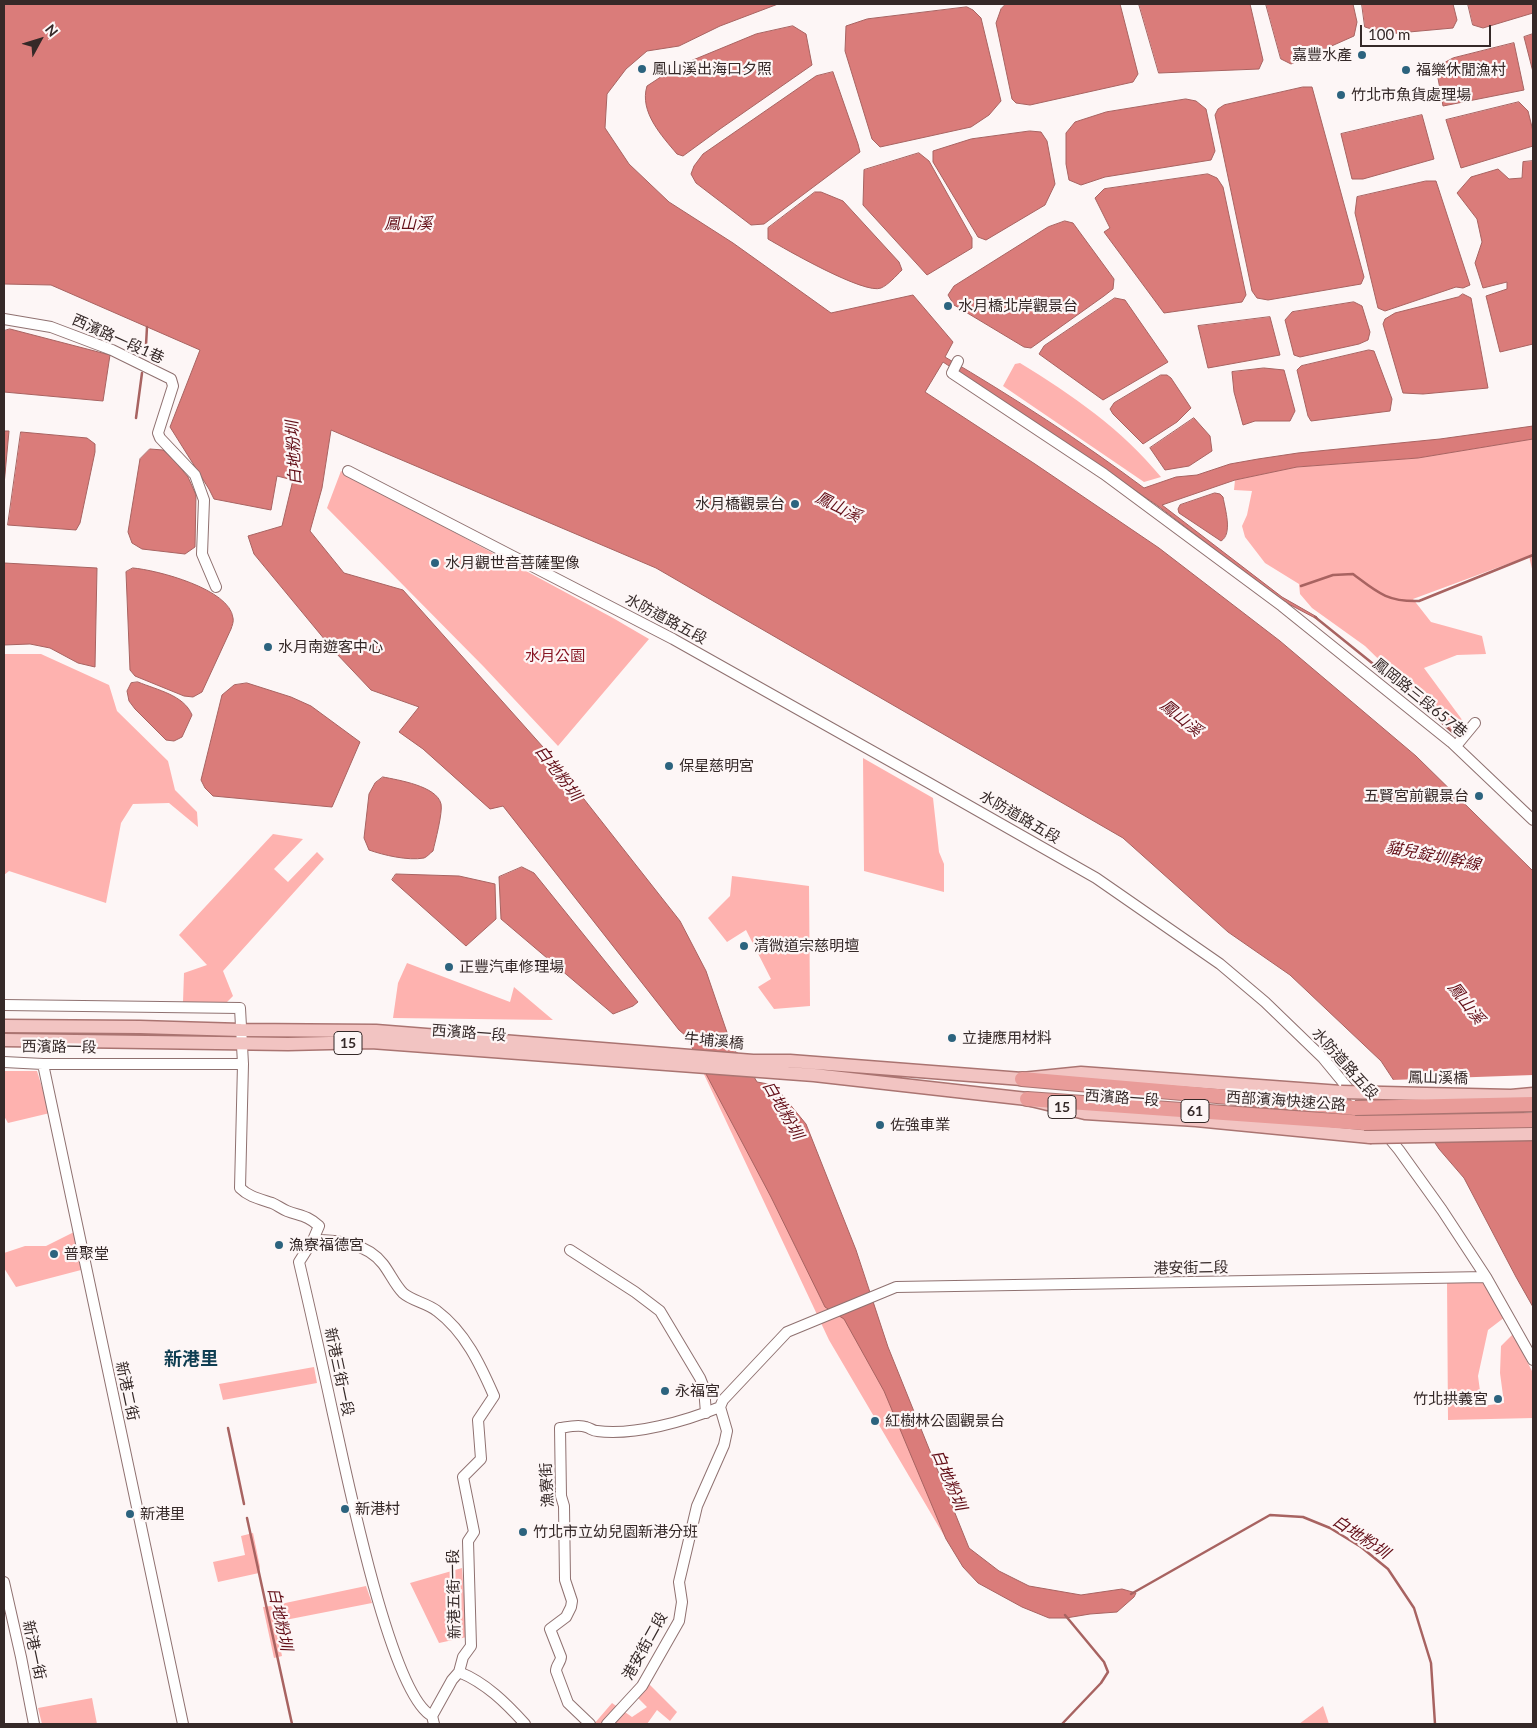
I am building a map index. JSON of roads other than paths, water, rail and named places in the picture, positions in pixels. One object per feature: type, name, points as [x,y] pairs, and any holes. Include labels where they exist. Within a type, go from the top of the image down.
[{"type":"highway","name":"西部濱海快速公路","points":[[1022,1079],[1355,1108]]},
{"type":"highway","name":"西部濱海快速公路","points":[[1027,1098],[1364,1123],[1533,1120]]},
{"type":"highway","name":"鳳山溪橋","points":[[1355,1108],[1533,1104]]},
{"type":"main road","name":"西濱路一段","points":[[4,1026],[376,1031],[672,1053]]},
{"type":"main road","name":"西濱路一段","points":[[4,1040],[242,1044],[371,1042],[692,1067]]},
{"type":"main road","name":"牛埔溪橋","points":[[672,1053],[754,1066]]},
{"type":"main road","name":"西濱路一段","points":[[754,1066],[790,1061],[1022,1079],[1081,1073],[1341,1092]]},
{"type":"main road","name":"西濱路一段","points":[[754,1066],[814,1075],[1027,1098],[1085,1113],[1196,1120],[1370,1137],[1533,1134]]},
{"type":"main road","name":"牛埔溪橋","points":[[692,1067],[754,1066]]},
{"type":"main road","name":"鳳山溪橋","points":[[1341,1092],[1511,1096],[1533,1094]]},
{"type":"street","name":"西濱路一段1巷","points":[[4,319],[52,327],[112,350],[171,379],[173,386],[158,432],[160,438],[195,475],[204,500],[202,554],[216,587]]},
{"type":"street","name":"鳳岡路三段657巷","points":[[958,362],[952,373],[1104,474],[1282,606],[1456,746],[1533,820]]},
{"type":"street","name":"水防道路五段","points":[[348,471],[673,639],[930,783],[1096,878],[1220,964],[1265,1002],[1323,1058],[1399,1150],[1442,1210],[1486,1277],[1533,1360]]},
{"type":"street","points":[[1456,746],[1474,723]]},
{"type":"street","points":[[4,1005],[240,1008],[243,1064],[240,1188],[247,1195],[312,1220],[319,1226],[313,1240]]},
{"type":"street","name":"西濱路一段","points":[[4,1062],[43,1064],[243,1064]]},
{"type":"street","name":"新港二街","points":[[43,1064],[183,1724]]},
{"type":"street","name":"新港五街一段","points":[[313,1240],[334,1240],[353,1244],[368,1251],[382,1262],[404,1294],[435,1309],[453,1324],[479,1360],[494,1396],[478,1420],[481,1459],[464,1478],[474,1532],[468,1541],[471,1646],[463,1657],[459,1672]]},
{"type":"street","name":"新港三街一段","points":[[313,1240],[300,1262],[364,1553],[386,1630],[411,1693],[433,1720]]},
{"type":"street","points":[[570,1250],[635,1292],[660,1311],[700,1378],[704,1388],[706,1413]]},
{"type":"street","name":"港安街二段","points":[[607,1724],[642,1686],[678,1621],[682,1602],[679,1582],[697,1506],[724,1445],[727,1431],[720,1407],[723,1400],[787,1332],[896,1288],[1486,1277]]},
{"type":"street","name":"漁寮街","points":[[590,1724],[568,1703],[556,1671],[556,1665],[561,1660],[561,1657],[550,1629],[567,1615],[572,1601],[565,1580],[560,1428],[585,1426],[595,1431],[632,1431],[653,1428],[706,1413],[720,1407]]},
{"type":"street","name":"新港一街","points":[[4,1582],[34,1724]]},
{"type":"street","points":[[433,1720],[459,1672],[473,1677],[487,1688],[525,1724]]},
{"type":"water","name":"鳳山溪","points":[[4,4],[778,4],[720,26],[679,46],[647,51],[626,69],[607,94],[605,128],[629,164],[669,202],[733,243],[831,313],[913,295],[953,342],[945,357],[1046,420],[1144,488],[1176,477],[1197,475],[1230,464],[1258,459],[1298,453],[1440,439],[1533,426],[1533,439],[1418,458],[1297,467],[1235,480],[1162,505],[1282,597],[1317,617],[1317,619],[1281,600],[1158,506],[943,362],[925,392],[1159,548],[1280,641],[1416,756],[1533,871],[1533,1307],[1464,1178],[1439,1149],[1381,1061],[1290,975],[1228,932],[1123,838],[656,568],[331,430],[322,488],[310,531],[344,573],[403,590],[543,747],[680,921],[706,971],[733,1050],[742,1056],[757,1082],[774,1085],[806,1124],[856,1250],[888,1347],[969,1548],[999,1571],[1029,1586],[1081,1595],[1122,1589],[1136,1593],[1117,1612],[1049,1618],[1022,1607],[978,1583],[963,1567],[946,1539],[884,1391],[844,1319],[825,1307],[771,1197],[686,1036],[679,1030],[503,806],[490,809],[423,749],[399,732],[419,707],[371,690],[335,652],[254,554],[248,536],[282,526],[293,480],[277,476],[271,510],[214,499],[170,427],[200,350],[51,285],[4,284]]},
{"type":"water","points":[[1006,4],[1120,4],[1138,74],[1133,82],[1030,105],[1016,103],[1012,99],[996,23],[1001,9]]},
{"type":"water","points":[[1139,4],[1250,4],[1263,60],[1259,69],[1159,73]]},
{"type":"water","points":[[1266,4],[1353,4],[1357,22],[1354,36],[1291,64],[1281,59]]},
{"type":"water","points":[[1362,4],[1453,4],[1457,20],[1453,28],[1387,34],[1365,27]]},
{"type":"water","points":[[1468,4],[1533,4],[1533,13],[1483,28],[1473,25]]},
{"type":"water","points":[[967,7],[981,18],[1001,101],[989,115],[971,127],[880,147],[872,139],[845,51],[846,26],[867,19]]},
{"type":"water","points":[[793,26],[806,34],[812,65],[683,156],[677,154],[653,123],[649,114],[645,96],[647,86],[676,67],[756,34]]},
{"type":"water","points":[[1533,34],[1533,72],[1524,37]]},
{"type":"water","points":[[1514,43],[1524,90],[1443,106],[1436,67],[1453,58]]},
{"type":"water","points":[[833,72],[860,152],[764,224],[751,225],[696,183],[691,174],[694,166],[703,154],[816,76]]},
{"type":"water","points":[[1303,87],[1312,87],[1364,277],[1361,284],[1268,300],[1257,298],[1252,291],[1215,115],[1218,109],[1224,105]]},
{"type":"water","points":[[1186,99],[1196,101],[1206,109],[1215,151],[1211,160],[1105,177],[1081,185],[1069,180],[1066,164],[1066,133],[1075,122],[1106,112]]},
{"type":"water","points":[[1519,102],[1528,111],[1533,131],[1533,146],[1461,168],[1446,120]]},
{"type":"water","points":[[1422,115],[1434,159],[1363,179],[1352,179],[1341,134]]},
{"type":"water","points":[[1030,131],[1041,132],[1047,141],[1055,184],[1045,205],[986,240],[978,237],[933,162],[933,151],[971,139]]},
{"type":"water","points":[[919,153],[929,161],[972,238],[972,248],[927,275],[863,205],[864,170]]},
{"type":"water","points":[[1533,161],[1533,344],[1500,352],[1486,296],[1507,289],[1507,282],[1483,288],[1475,263],[1482,242],[1477,219],[1457,193],[1471,177],[1498,169],[1509,179],[1522,178],[1523,162]]},
{"type":"water","points":[[1208,174],[1217,178],[1223,187],[1246,295],[1242,302],[1164,313],[1104,232],[1110,228],[1095,198],[1104,189]]},
{"type":"water","points":[[1426,181],[1436,181],[1470,285],[1463,288],[1456,287],[1385,311],[1378,308],[1355,213],[1357,197]]},
{"type":"water","points":[[815,192],[821,192],[843,201],[899,262],[902,270],[886,285],[881,288],[872,288],[859,285],[825,270],[768,239],[768,228]]},
{"type":"water","points":[[1065,221],[1073,223],[1114,279],[1113,289],[1104,296],[1031,348],[1024,347],[954,305],[948,295],[954,286],[1048,227]]},
{"type":"water","points":[[1463,294],[1471,298],[1488,388],[1423,394],[1403,393],[1383,324],[1385,319],[1395,313],[1458,297]]},
{"type":"water","points":[[1115,298],[1125,300],[1168,362],[1103,400],[1039,354],[1044,346]]},
{"type":"water","points":[[1354,302],[1362,306],[1370,332],[1368,340],[1359,344],[1300,357],[1294,355],[1285,320],[1292,312]]},
{"type":"water","points":[[1270,317],[1280,355],[1208,368],[1198,326]]},
{"type":"water","points":[[10,329],[110,355],[103,401],[4,392],[4,331]]},
{"type":"water","points":[[1369,350],[1374,351],[1392,399],[1390,411],[1311,421],[1308,416],[1297,370],[1301,366]]},
{"type":"water","points":[[1264,368],[1284,370],[1295,411],[1290,421],[1255,421],[1243,425],[1234,392],[1232,372]]},
{"type":"water","points":[[1161,375],[1167,375],[1171,378],[1191,408],[1177,422],[1143,444],[1110,409],[1114,403]]},
{"type":"water","points":[[1194,418],[1210,436],[1212,451],[1189,466],[1165,470],[1150,448]]},
{"type":"water","points":[[4,431],[9,431],[4,485]]},
{"type":"water","points":[[21,432],[87,438],[95,444],[80,523],[76,530],[8,525]]},
{"type":"water","points":[[150,449],[163,450],[174,460],[188,477],[196,495],[195,547],[185,554],[142,549],[132,543],[128,532],[140,459]]},
{"type":"water","points":[[1215,493],[1223,497],[1227,521],[1227,533],[1221,541],[1179,513],[1178,509],[1180,505]]},
{"type":"water","points":[[4,563],[97,568],[95,667],[78,663],[50,648],[30,644],[4,645]]},
{"type":"water","points":[[133,568],[174,577],[191,583],[219,598],[229,608],[233,619],[231,629],[202,692],[193,697],[184,696],[135,676],[130,670],[126,572]]},
{"type":"water","points":[[138,682],[169,694],[188,708],[192,715],[182,737],[174,741],[166,740],[135,709],[129,701],[127,691],[131,683]]},
{"type":"water","points":[[247,683],[291,697],[311,706],[360,742],[332,807],[213,796],[205,788],[201,780],[222,695],[234,685]]},
{"type":"water","points":[[383,777],[425,788],[438,798],[441,808],[433,851],[425,857],[418,859],[403,858],[369,850],[364,838],[369,794],[375,783]]},
{"type":"water","points":[[522,867],[534,873],[638,1002],[613,1014],[501,919],[499,877]]},
{"type":"water","points":[[396,874],[459,876],[495,884],[496,919],[466,946],[392,880]]},
{"type":"waterway","points":[[146,345],[147,327]]},
{"type":"waterway","points":[[136,418],[142,373]]},
{"type":"waterway","points":[[1301,586],[1333,575],[1353,574],[1390,598],[1419,601],[1533,555]]},
{"type":"waterway","points":[[1315,617],[1403,688],[1458,737]]},
{"type":"waterway","name":"白地粉圳","points":[[228,1428],[244,1504]]},
{"type":"waterway","name":"白地粉圳","points":[[1131,1594],[1270,1515],[1303,1517],[1330,1528],[1361,1547],[1388,1569],[1414,1608],[1431,1663],[1435,1724]]},
{"type":"waterway","name":"白地粉圳","points":[[247,1518],[292,1724]]},
{"type":"waterway","points":[[1062,1724],[1101,1683],[1108,1672],[1104,1662],[1065,1615]]},
{"type":"place","name":"嘉豐水產","points":[[1362,55]]},
{"type":"place","name":"鳳山溪出海口夕照","points":[[642,69]]},
{"type":"place","name":"福樂休閒漁村","points":[[1406,70]]},
{"type":"place","name":"竹北市魚貨處理場","points":[[1341,95]]},
{"type":"place","name":"水月橋北岸觀景台","points":[[948,306]]},
{"type":"place","name":"水月橋觀景台","points":[[795,504]]},
{"type":"place","name":"水月觀世音菩薩聖像","points":[[435,563]]},
{"type":"place","name":"水月南遊客中心","points":[[268,647]]},
{"type":"place","name":"保星慈明宮","points":[[669,766]]},
{"type":"place","name":"五賢宮前觀景台","points":[[1479,796]]},
{"type":"place","name":"清微道宗慈明壇","points":[[744,946]]},
{"type":"place","name":"正豐汽車修理場","points":[[449,967]]},
{"type":"place","name":"立捷應用材料","points":[[952,1038]]},
{"type":"place","name":"佐強車業","points":[[880,1125]]},
{"type":"place","name":"漁寮福德宮","points":[[279,1245]]},
{"type":"place","name":"普聚堂","points":[[54,1254]]},
{"type":"place","name":"永福宮","points":[[665,1391]]},
{"type":"place","name":"竹北拱義宮","points":[[1498,1399]]},
{"type":"place","name":"紅樹林公園觀景台","points":[[875,1421]]},
{"type":"place","name":"新港村","points":[[345,1509]]},
{"type":"place","name":"新港里","points":[[130,1514]]},
{"type":"place","name":"竹北市立幼兒園新港分班","points":[[523,1532]]},
{"type":"district","name":"新港里","points":[[191,1359]]},
{"type":"park label","name":"水月公園","points":[[555,656]]},
{"type":"water label","name":"貓兒錠圳幹線","points":[[1433,856]]}]
